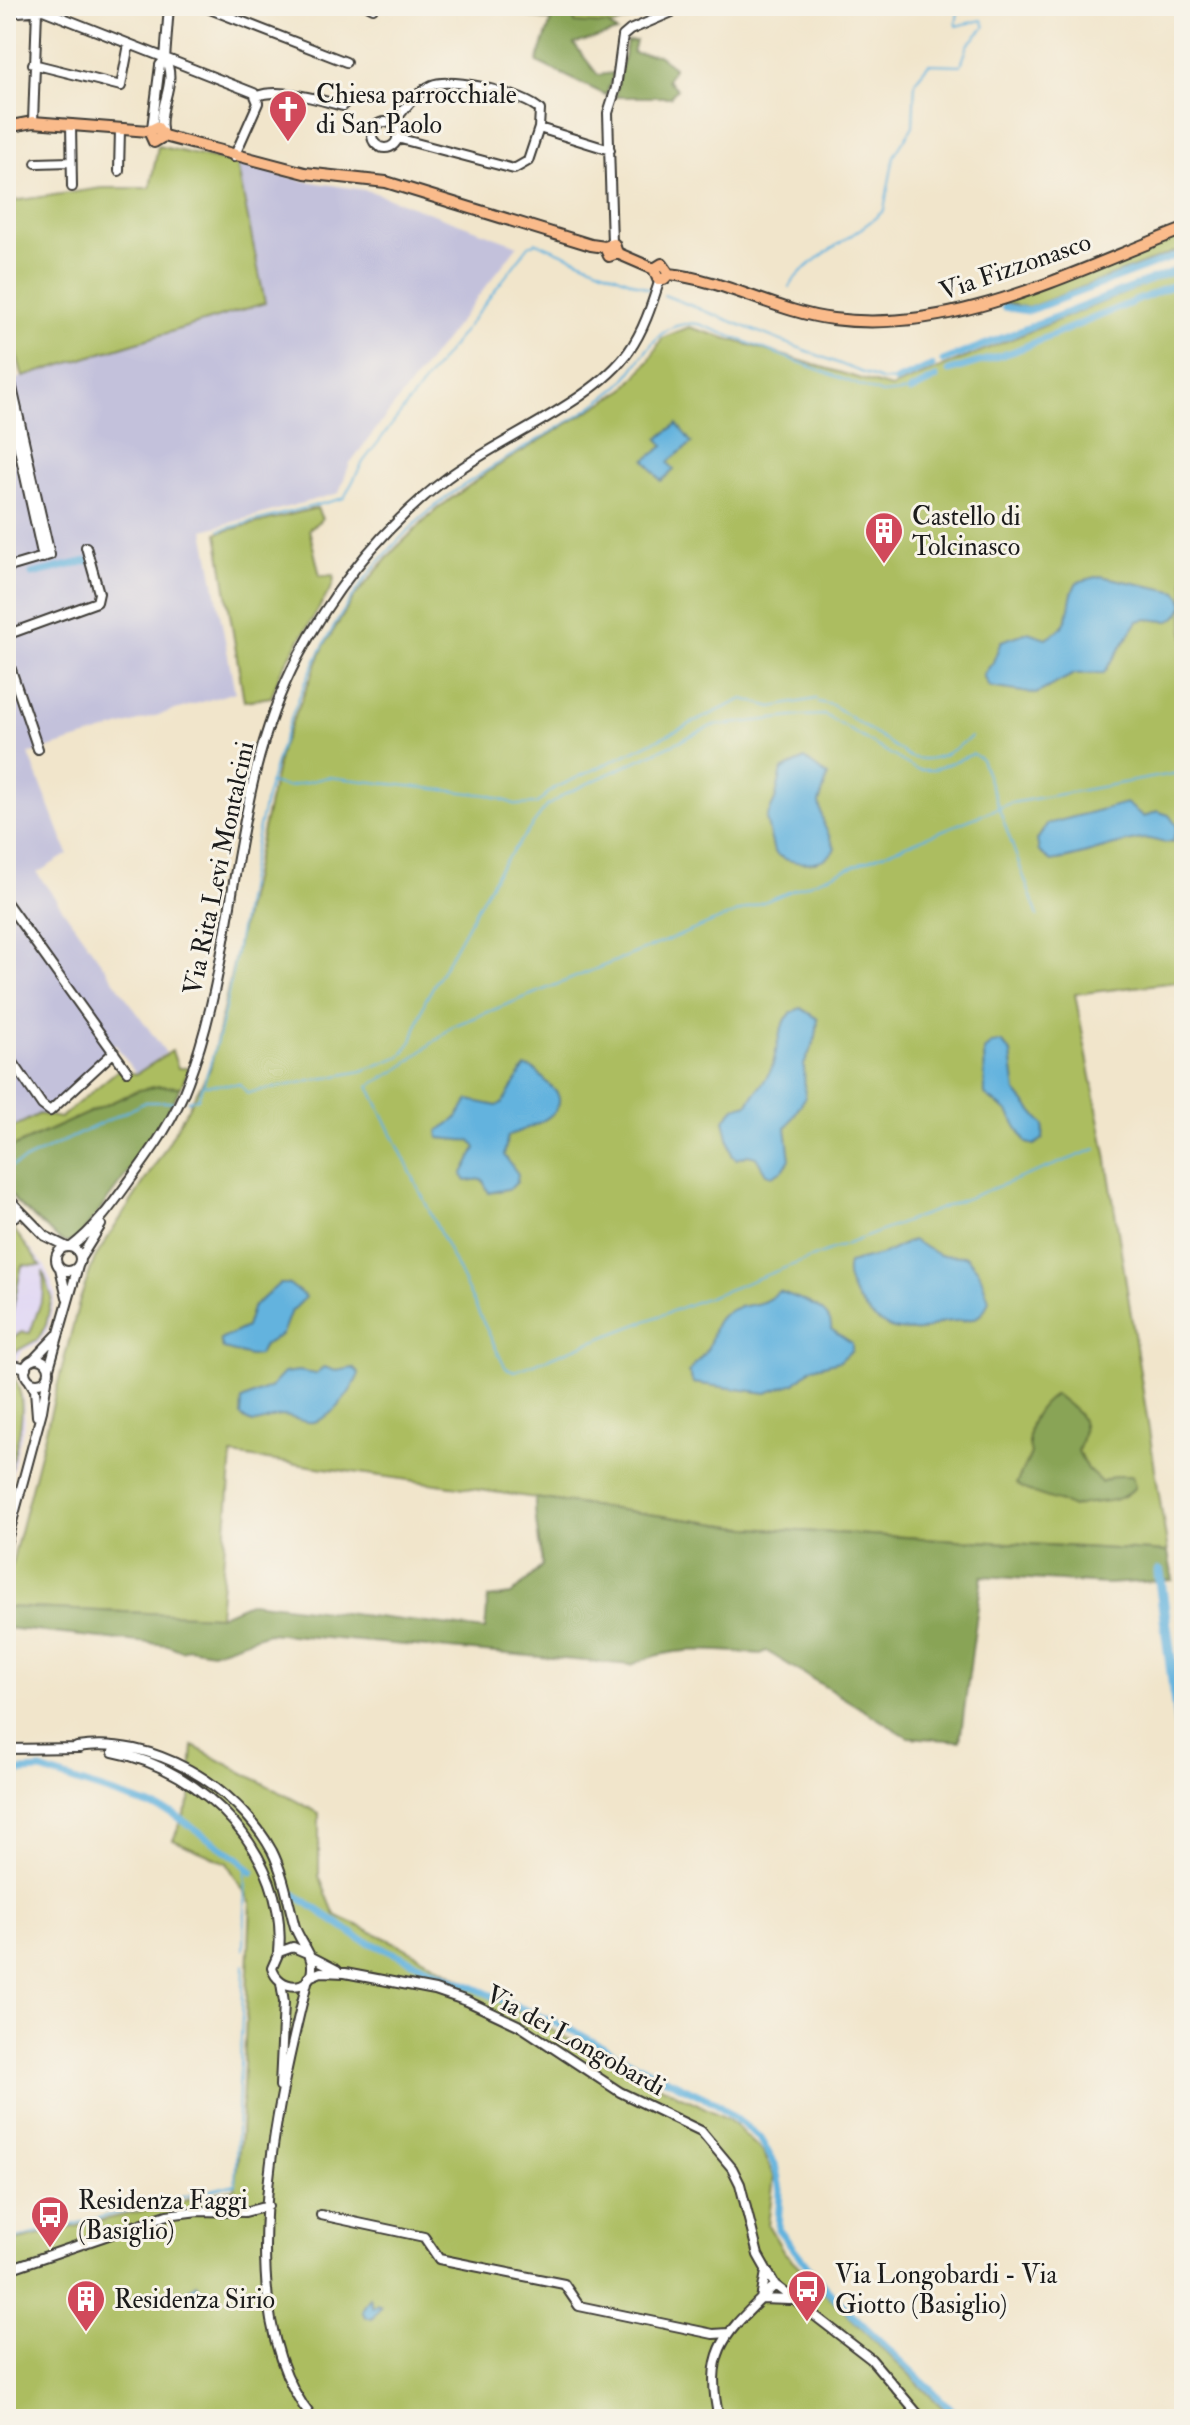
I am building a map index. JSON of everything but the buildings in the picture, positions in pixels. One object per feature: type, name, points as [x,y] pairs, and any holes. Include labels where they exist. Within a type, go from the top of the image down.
[{"type":"main road","points":[[6,127],[33,122],[157,131],[234,157],[305,173],[386,182],[611,248]]},
{"type":"main road","name":"Via Fizzonasco","points":[[611,248],[654,269],[665,265],[662,280],[821,317],[861,321],[919,319],[991,302],[1184,229]]},
{"type":"street","points":[[157,131],[167,98],[170,68],[165,59],[169,6]]},
{"type":"street","points":[[202,6],[346,62]]},
{"type":"street","points":[[611,248],[608,113],[619,74],[623,36],[630,30],[686,6]]},
{"type":"street","points":[[6,13],[37,9],[257,96],[278,94],[343,106]]},
{"type":"street","points":[[33,122],[37,9]]},
{"type":"street","points":[[33,64],[121,86],[129,44]]},
{"type":"street","points":[[450,81],[533,103],[540,110],[539,128],[528,161],[514,169],[397,138],[387,148],[374,142],[372,133],[377,124],[392,124],[421,92],[440,82],[450,81]]},
{"type":"street","points":[[234,157],[258,103],[257,96]]},
{"type":"street","points":[[71,124],[72,187]]},
{"type":"street","points":[[392,124],[397,138]]},
{"type":"street","points":[[539,128],[610,150]]},
{"type":"street","points":[[119,171],[120,129]]},
{"type":"street","points":[[36,163],[71,162]]},
{"type":"street","name":"Via Rita Levi Montalcini","points":[[6,1544],[49,1368],[79,1262],[106,1213],[160,1139],[187,1085],[205,1029],[256,768],[286,680],[321,617],[359,563],[419,501],[489,448],[589,391],[611,373],[637,339],[662,280]]},
{"type":"street","points":[[6,361],[8,387],[46,556],[6,568]]},
{"type":"street","points":[[6,635],[97,602],[99,593],[86,547]]},
{"type":"street","points":[[6,655],[38,749]]},
{"type":"street","points":[[6,902],[127,1071]]},
{"type":"street","points":[[6,1054],[42,1105],[50,1111],[114,1052]]},
{"type":"street","points":[[6,1196],[45,1236],[69,1247],[79,1262],[72,1271],[60,1268]]},
{"type":"street","points":[[6,1221],[21,1213]]},
{"type":"street","name":"Via Rita Levi Montalcini","points":[[68,1302],[56,1258],[106,1213]]},
{"type":"street","points":[[45,1236],[56,1258]]},
{"type":"street","name":"Via Rita Levi Montalcini","points":[[38,1421],[35,1390],[28,1380],[26,1368],[47,1349],[61,1328]]},
{"type":"street","points":[[33,1360],[45,1361],[49,1368]]},
{"type":"street","points":[[6,1363],[26,1368]]},
{"type":"street","points":[[28,1380],[35,1384],[47,1380]]},
{"type":"street","points":[[6,1749],[106,1745],[165,1758],[211,1784],[258,1829],[277,1861],[297,1935],[312,1965],[279,2111]]},
{"type":"street","points":[[77,1747],[148,1762],[191,1784],[221,1808],[257,1856],[270,1887],[279,1921],[279,1952],[272,1968],[281,1983],[284,2002],[279,2111],[267,2220],[266,2296],[270,2328],[280,2361],[313,2419]]},
{"type":"street","points":[[279,1952],[293,1947],[307,1953]]},
{"type":"street","name":"Via dei Longobardi","points":[[307,1953],[345,1973]]},
{"type":"street","name":"Via dei Longobardi","points":[[309,1978],[321,1972],[345,1973],[435,1990],[485,2009],[520,2026],[620,2092],[701,2131],[724,2156],[740,2184],[758,2255],[775,2285],[871,2359],[922,2419]]},
{"type":"street","points":[[281,1983],[293,1987],[309,1978]]},
{"type":"street","points":[[6,2270],[167,2215],[245,2212],[268,2206]]},
{"type":"street","points":[[245,2212],[267,2220]]},
{"type":"street","points":[[321,2215],[424,2237],[439,2259],[564,2284],[579,2306],[713,2334],[729,2333]]},
{"type":"street","points":[[761,2299],[766,2272]]},
{"type":"street","points":[[719,2419],[712,2375],[719,2350],[729,2333],[775,2285]]},
{"type":"street","points":[[761,2299],[791,2300]]},
{"type":"street","points":[[713,2334],[719,2350]]},
{"type":"shaded area","points":[[237,164],[306,181],[370,191],[518,245],[350,463],[339,493],[204,530],[235,692],[29,754],[68,854],[37,873],[166,1053],[136,1074],[115,1044],[54,1107],[6,1132],[6,382],[264,303]]},
{"type":"shaded area","points":[[6,1220],[45,1266],[56,1294],[47,1331],[39,1343],[22,1351],[14,1365],[13,1378],[23,1397],[25,1421],[6,1496]]},
{"type":"green space","points":[[475,6],[574,6],[575,23],[608,25],[617,32],[574,44],[598,75],[614,73],[606,95],[537,62],[551,21]]},
{"type":"green space","points":[[574,6],[673,6],[610,26],[574,23]]},
{"type":"green space","points":[[636,41],[633,53],[658,55],[674,67],[667,80],[677,89],[670,97],[615,97],[627,42]]},
{"type":"green space","points":[[158,146],[237,164],[265,303],[23,377],[6,317],[6,202],[102,188],[150,188]]},
{"type":"green space","points":[[1184,233],[1184,248],[1028,308],[1003,302]]},
{"type":"green space","points":[[1184,269],[1184,981],[1075,994],[1106,1154],[1168,1552],[748,1528],[232,1455],[219,1616],[6,1607],[6,1586],[79,1302],[95,1258],[162,1154],[210,1069],[281,748],[324,646],[355,596],[395,549],[437,509],[488,472],[625,389],[649,361],[662,338],[689,327],[891,388]]},
{"type":"green space","points":[[317,508],[322,519],[309,529],[320,576],[334,575],[333,585],[281,671],[271,697],[244,701],[217,533]]},
{"type":"green space","points":[[172,1051],[178,1068],[189,1068],[181,1087],[139,1090],[6,1150],[6,1131],[39,1114],[60,1118],[118,1070],[136,1074]]},
{"type":"green space","points":[[159,1086],[181,1087],[149,1144],[79,1238],[68,1243],[61,1241],[16,1202],[6,1185],[6,1150],[139,1090]]},
{"type":"green space","points":[[10,1224],[41,1266],[22,1265],[10,1322],[6,1321],[6,1226]]},
{"type":"green space","points":[[43,1271],[52,1297],[46,1325],[38,1339],[6,1357],[6,1341],[22,1332],[30,1333],[44,1293]]},
{"type":"green space","points":[[6,1369],[15,1380],[22,1408],[18,1440],[6,1484],[6,1420],[11,1403],[6,1394]]},
{"type":"green space","points":[[1055,1394],[1081,1418],[1083,1431],[1078,1451],[1087,1469],[1101,1482],[1114,1476],[1132,1476],[1135,1487],[1128,1494],[1114,1500],[1073,1507],[1016,1484],[1031,1454],[1029,1436],[1032,1420],[1041,1406]]},
{"type":"green space","points":[[535,1498],[748,1528],[1168,1552],[1173,1580],[1107,1584],[982,1576],[960,1741],[908,1737],[766,1651],[761,1654],[711,1650],[679,1652],[631,1665],[268,1633],[212,1652],[188,1648],[182,1651],[168,1645],[6,1628],[6,1607],[219,1616],[251,1602],[485,1630],[488,1598],[511,1595],[542,1566]]},
{"type":"green space","points":[[193,1746],[319,1813],[319,1876],[335,1915],[396,1943],[590,2051],[728,2119],[764,2153],[774,2176],[768,2225],[784,2252],[954,2419],[6,2419],[6,2243],[234,2189],[241,2134],[251,1903],[227,1863],[173,1840],[190,1801],[191,1781],[125,1753],[163,1761],[191,1773]]},
{"type":"water","points":[[677,424],[692,443],[668,462],[674,470],[661,481],[645,460],[664,446],[658,439]]},
{"type":"water","points":[[1100,576],[1178,592],[1184,604],[1174,619],[1169,621],[1138,621],[1104,673],[1074,674],[1036,694],[989,687],[983,675],[993,662],[1001,641],[1028,632],[1046,638],[1056,632],[1066,619],[1077,582]]},
{"type":"water","points":[[805,759],[828,776],[819,803],[824,825],[835,848],[824,859],[806,863],[788,860],[774,852],[766,819],[775,800],[782,770]]},
{"type":"water","points":[[1126,803],[1144,817],[1157,811],[1169,815],[1177,826],[1173,841],[1131,841],[1051,861],[1039,852],[1037,840],[1047,824]]},
{"type":"water","points":[[801,1008],[818,1019],[816,1037],[804,1065],[805,1098],[786,1128],[790,1159],[784,1169],[772,1176],[766,1174],[756,1157],[748,1155],[736,1159],[732,1155],[724,1120],[735,1108],[748,1104],[764,1081],[772,1067],[783,1024],[787,1017]]},
{"type":"water","points":[[1002,1042],[1011,1053],[1016,1092],[1044,1125],[1043,1139],[1034,1145],[1026,1143],[1008,1112],[985,1095],[984,1050],[991,1044]]},
{"type":"water","points":[[525,1067],[534,1069],[557,1093],[559,1103],[549,1116],[508,1136],[504,1155],[518,1174],[517,1182],[511,1188],[489,1193],[482,1179],[466,1181],[462,1175],[476,1148],[471,1141],[439,1138],[438,1131],[455,1120],[469,1100],[497,1106],[503,1102]]},
{"type":"water","points":[[912,1240],[939,1255],[966,1256],[979,1271],[989,1300],[982,1314],[918,1331],[890,1328],[866,1310],[849,1282],[848,1263],[884,1254]]},
{"type":"water","points":[[279,1284],[289,1284],[306,1297],[290,1313],[282,1334],[264,1345],[259,1355],[250,1356],[223,1349],[220,1340],[246,1327],[252,1308]]},
{"type":"water","points":[[779,1291],[827,1315],[831,1329],[852,1343],[852,1350],[840,1361],[812,1368],[795,1383],[766,1393],[693,1383],[689,1372],[707,1351],[719,1318],[736,1308],[765,1301]]},
{"type":"water","points":[[324,1367],[336,1371],[353,1368],[359,1374],[341,1403],[320,1420],[309,1422],[282,1416],[256,1423],[241,1416],[242,1400],[271,1387],[284,1373],[299,1371],[316,1374]]},
{"type":"water","points":[[196,2283],[201,2288],[202,2302],[177,2301]]},
{"type":"water","points":[[370,2297],[373,2308],[377,2304],[381,2306],[372,2319],[365,2317],[362,2310]]},
{"type":"waterway","points":[[789,287],[806,268],[884,210],[894,156],[913,126],[915,81],[929,64],[961,65],[968,45],[985,27],[982,20],[956,26],[958,11],[948,6]]},
{"type":"waterway","points":[[220,530],[344,498],[363,462],[529,246],[536,242],[649,289]]},
{"type":"waterway","points":[[1004,307],[1028,311],[1184,253]]},
{"type":"waterway","points":[[943,361],[1184,267]]},
{"type":"waterway","points":[[949,371],[1012,352],[1184,281]]},
{"type":"waterway","points":[[664,295],[881,380],[896,381]]},
{"type":"waterway","points":[[188,1101],[198,1098],[209,1069],[231,978],[264,805],[296,704],[344,610],[374,568],[410,529],[468,482],[611,393],[654,341],[673,327],[699,324],[882,394],[910,391]]},
{"type":"waterway","points":[[896,381],[932,366]]},
{"type":"waterway","points":[[910,391],[936,378]]},
{"type":"waterway","points":[[32,574],[87,561]]},
{"type":"waterway","points":[[269,783],[287,787],[328,777],[489,795],[517,805],[536,804],[553,789],[743,699],[772,707],[816,699]]},
{"type":"waterway","points":[[818,702],[832,705],[910,757],[935,758],[971,737]]},
{"type":"waterway","points":[[205,1085],[240,1084],[247,1093],[362,1071],[401,1056],[412,1041],[425,1001],[499,869],[547,806],[565,794],[712,726],[825,715],[917,770],[933,770],[973,754],[981,759],[1038,916]]},
{"type":"waterway","points":[[1096,1149],[515,1371],[506,1368],[502,1361],[369,1086],[401,1068],[453,1026],[1011,803],[1184,772]]},
{"type":"waterway","points":[[6,1169],[146,1102],[174,1102]]},
{"type":"waterway","points":[[1159,1572],[1184,1766]]},
{"type":"waterway","points":[[6,1772],[41,1770],[172,1813],[240,1860],[252,1872]]},
{"type":"waterway","points":[[244,1949],[246,1869]]},
{"type":"waterway","points":[[294,1894],[359,1938],[574,2031],[716,2103],[759,2137],[775,2164],[780,2190],[778,2229],[826,2289],[961,2419]]},
{"type":"waterway","points":[[6,2241],[235,2184],[244,1965]]},
{"type":"place","name":"Chiesa parrocchiale di San Paolo","points":[[288,143]]},
{"type":"place","name":"Castello di Tolcinasco","points":[[884,565]]},
{"type":"place","name":"Residenza Faggi (Basiglio)","points":[[50,2249]]},
{"type":"place","name":"Via Longobardi - Via Giotto (Basiglio)","points":[[807,2323]]},
{"type":"place","name":"Residenza Sirio","points":[[86,2333]]}]
